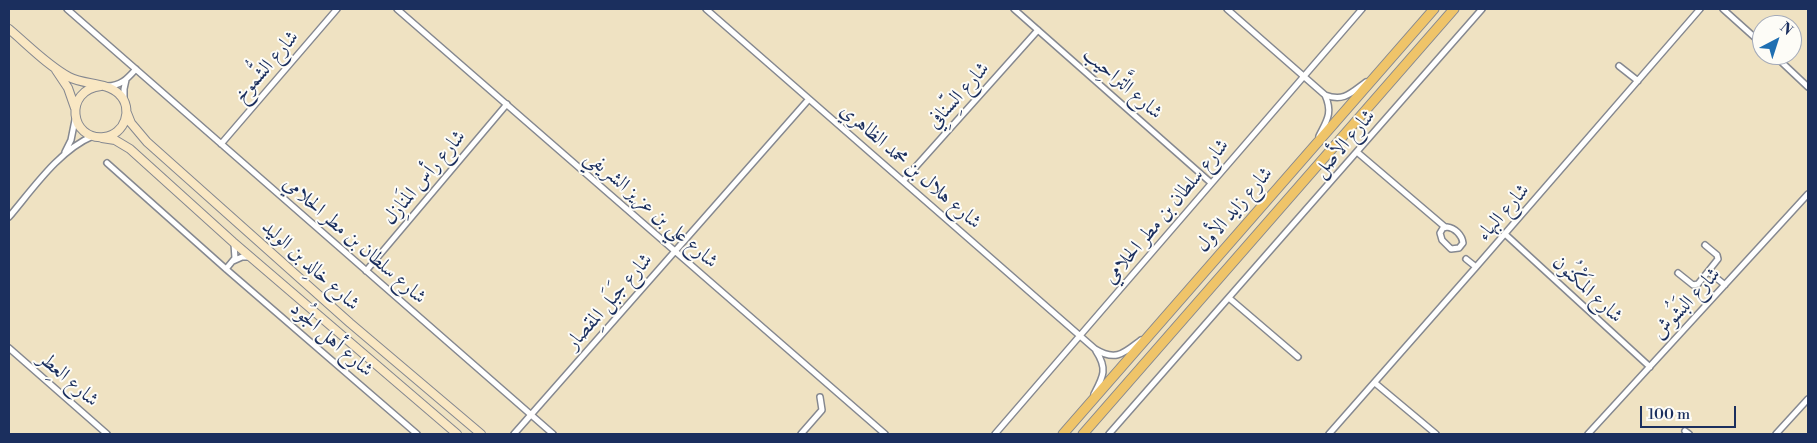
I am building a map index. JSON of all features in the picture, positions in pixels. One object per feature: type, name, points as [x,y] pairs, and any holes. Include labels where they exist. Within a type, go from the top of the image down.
[{"type":"main road","name":"شارع زايد الأول","points":[[1063,434],[1434,9]]},
{"type":"main road","name":"شارع زايد الأول","points":[[1083,434],[1454,9]]},
{"type":"street","name":"شارع سلطان بن مطر الحلامي","points":[[66,9],[553,434]]},
{"type":"street","name":"شارع الشُّموخ","points":[[220,144],[337,9]]},
{"type":"street","name":"شارع علي بن عزيز الشريفي","points":[[396,9],[885,434]]},
{"type":"street","name":"شارع هلال بن محمد الظاهري","points":[[706,9],[1095,349],[1106,355],[1116,356],[1150,334]]},
{"type":"street","name":"شارع التَّراحِيب","points":[[1014,9],[1210,182]]},
{"type":"street","points":[[1227,9],[1325,95],[1329,106],[1329,116],[1314,146]]},
{"type":"street","name":"شارع سلطان بن مطر الحلامي","points":[[995,434],[1081,336],[1210,182],[1362,9]]},
{"type":"street","name":"شارع الأصل","points":[[1109,434],[1482,9]]},
{"type":"street","name":"شارع البهاء","points":[[1329,434],[1700,9]]},
{"type":"street","points":[[1723,9],[1752,35]]},
{"type":"street","points":[[9,29],[53,67],[74,79],[117,92],[126,108]]},
{"type":"street","name":"شارع السِّنافِي","points":[[903,181],[1038,30]]},
{"type":"street","points":[[1785,65],[1808,87]]},
{"type":"street","points":[[1619,66],[1638,81]]},
{"type":"street","points":[[9,217],[65,152],[71,140],[76,117],[75,108],[68,88],[53,67]]},
{"type":"street","points":[[75,108],[82,94],[90,88],[118,84],[126,80],[136,69]]},
{"type":"street","points":[[1325,95],[1337,98],[1345,97],[1378,74]]},
{"type":"street","points":[[76,117],[82,129],[93,136],[108,137],[119,130],[126,119],[124,89],[126,80]]},
{"type":"street","name":"شارع جَبَل المِقصار","points":[[514,434],[809,99]]},
{"type":"street","name":"شارع رأس المَنازِل","points":[[366,271],[507,104]]},
{"type":"street","name":"شارع خالِد بن الوليد","points":[[126,108],[131,123],[146,142],[350,323],[481,434]]},
{"type":"street","points":[[65,152],[93,136]]},
{"type":"street","name":"شارع خالِد بن الوليد","points":[[102,138],[115,140],[130,149],[233,242],[457,434]]},
{"type":"street","points":[[1357,152],[1445,227],[1453,228],[1462,238],[1461,246],[1454,249]]},
{"type":"street","name":"شارع أهل الجُود","points":[[107,163],[417,434]]},
{"type":"street","name":"شارع البَشُوش","points":[[1588,434],[1808,194]]},
{"type":"street","points":[[1445,227],[1440,233],[1441,238],[1448,247],[1461,255]]},
{"type":"street","name":"شارع المَكْنُون","points":[[1505,234],[1650,367]]},
{"type":"street","points":[[233,242],[236,254],[233,262]]},
{"type":"street","points":[[1678,273],[1695,285],[1698,284],[1718,261],[1718,257],[1705,245]]},
{"type":"street","points":[[226,269],[242,257],[253,258]]},
{"type":"street","points":[[1466,259],[1476,267]]},
{"type":"street","points":[[1709,272],[1725,285]]},
{"type":"street","points":[[1229,298],[1298,357]]},
{"type":"street","points":[[325,322],[329,316],[332,316],[342,322],[350,323]]},
{"type":"street","name":"شارع العِطر","points":[[9,348],[107,434]]},
{"type":"street","name":"شارع هلال بن محمد الظاهري","points":[[1086,407],[1100,382],[1104,370],[1102,360],[1095,349]]},
{"type":"street","points":[[1375,383],[1436,434]]},
{"type":"street","points":[[801,434],[822,410],[820,397]]},
{"type":"street","points":[[1776,434],[1808,399]]},
{"type":"street","points":[[467,422],[486,434]]}]
